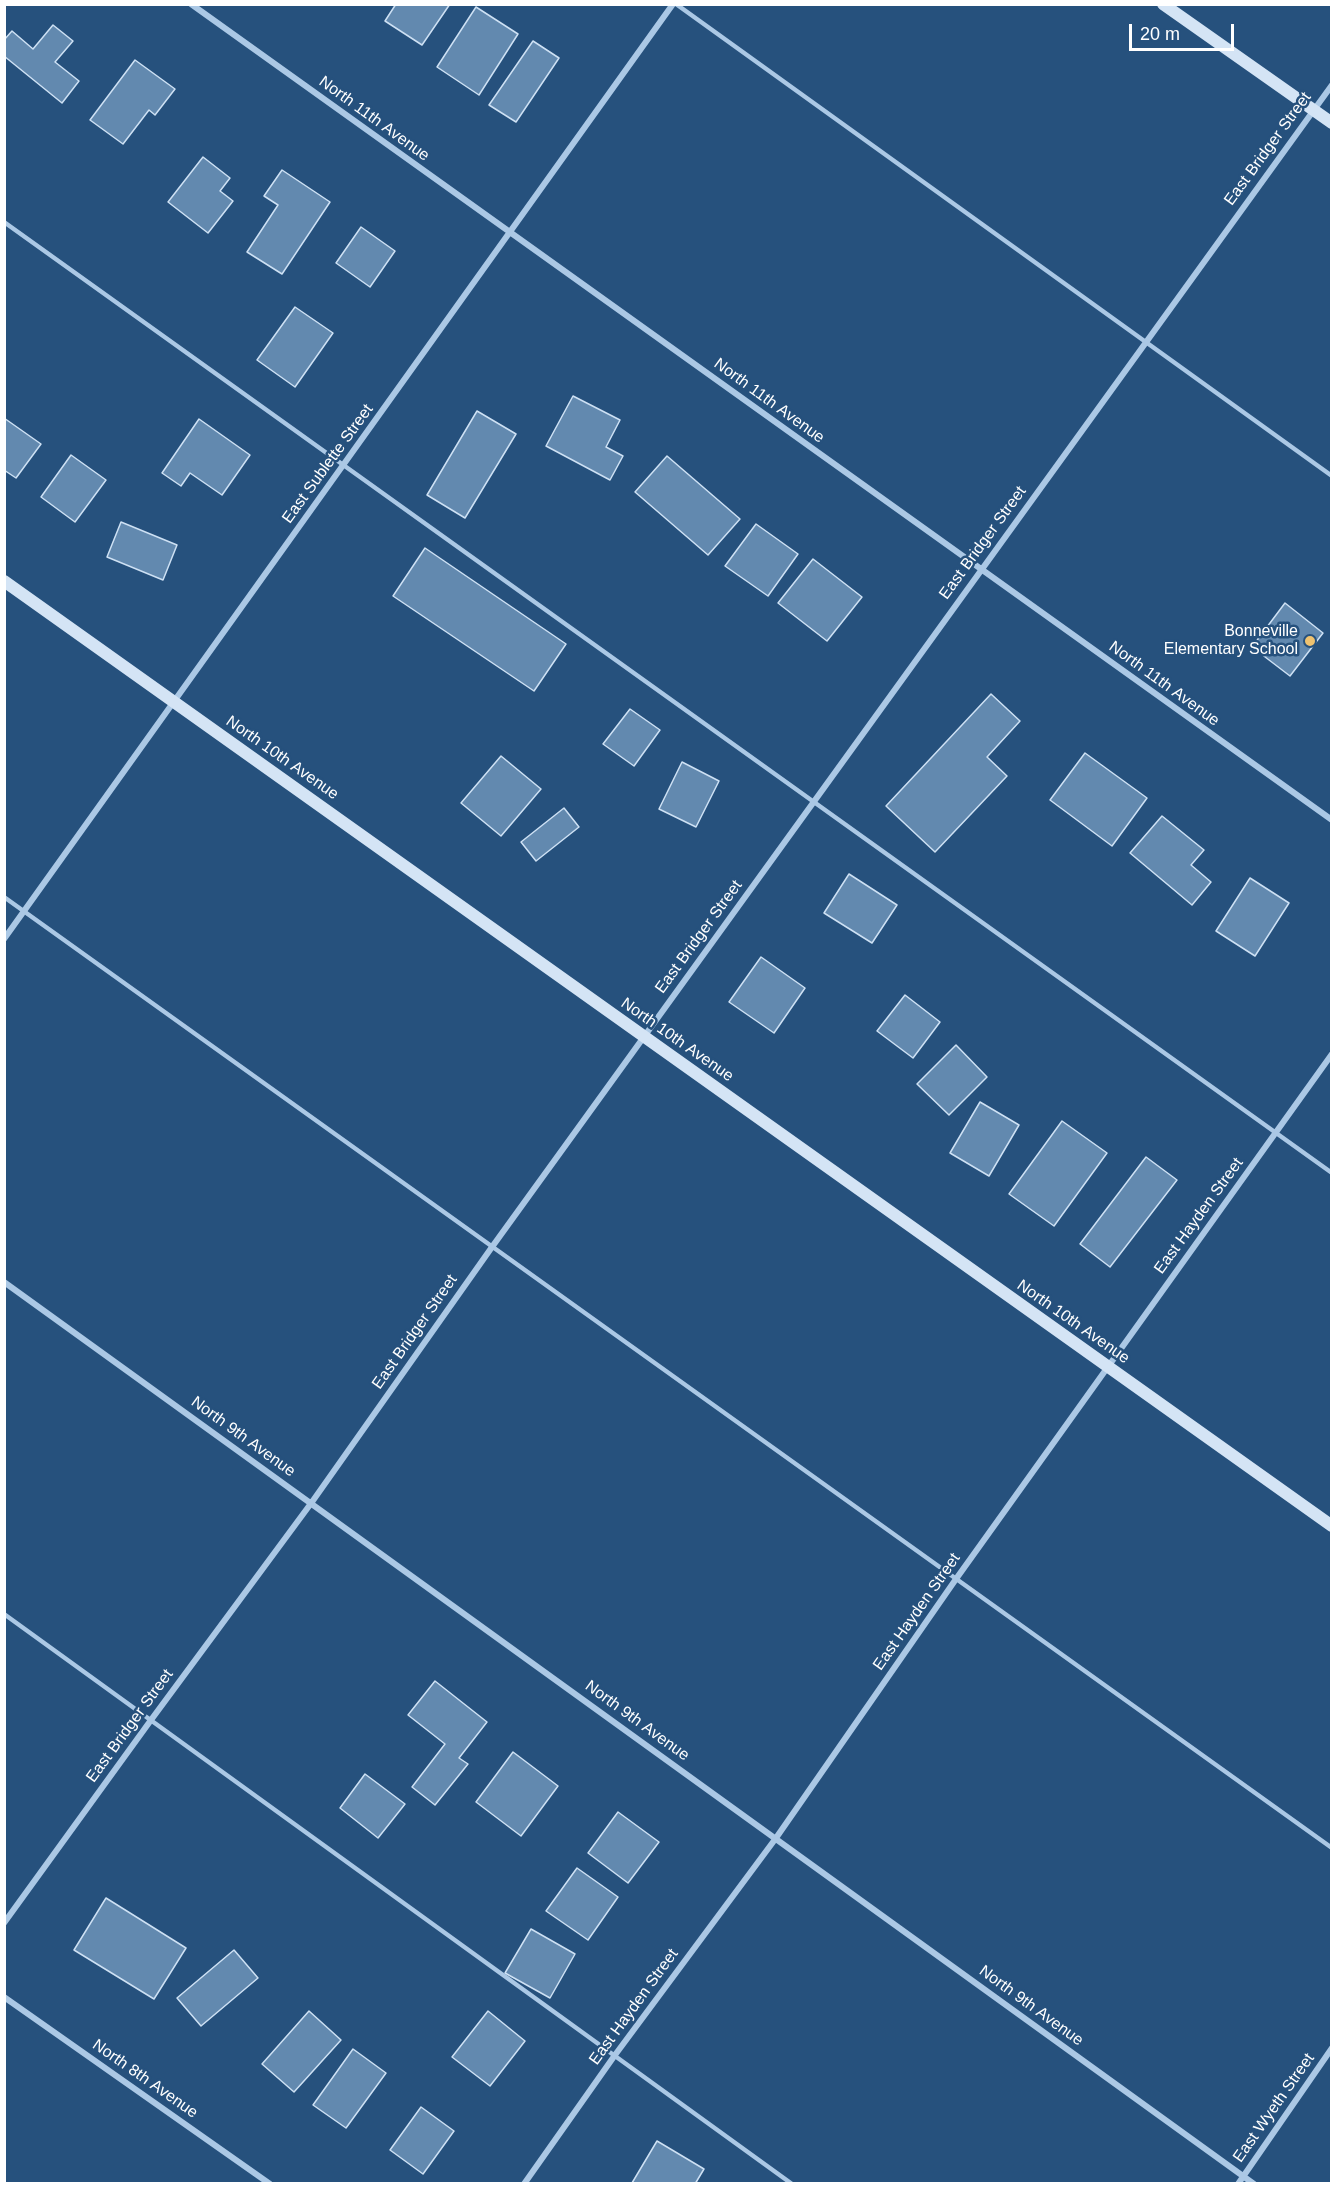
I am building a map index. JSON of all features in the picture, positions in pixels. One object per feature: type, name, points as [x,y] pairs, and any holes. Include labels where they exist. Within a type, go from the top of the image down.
[{"type":"street","name":"North 11th Avenue","points":[[190,4],[1332,820]]},
{"type":"street","name":"East Sublette Street","points":[[4,939],[675,4]]},
{"type":"street","points":[[1163,4],[1332,123]]},
{"type":"street","name":"East Bridger Street","points":[[4,1923],[312,1502],[492,1247],[1332,85]]},
{"type":"street","name":"North 10th Avenue","points":[[4,581],[1332,1526]]},
{"type":"street","name":"East Hayden Street","points":[[524,2184],[615,2055],[776,1838],[956,1579],[1332,1054]]},
{"type":"street","name":"North 9th Avenue","points":[[4,1282],[312,1502],[1254,2184]]},
{"type":"street","name":"North 8th Avenue","points":[[4,1997],[270,2184]]},
{"type":"street","name":"East Wyeth Street","points":[[1238,2184],[1332,2048]]},
{"type":"lane","points":[[675,4],[1332,476]]},
{"type":"lane","points":[[4,222],[1332,1173]]},
{"type":"lane","points":[[4,897],[1332,1848]]},
{"type":"lane","points":[[4,1614],[792,2184]]},
{"type":"building","points":[[396,4],[450,4],[422,45],[385,21]]},
{"type":"building","points":[[476,7],[518,34],[479,95],[437,67]]},
{"type":"building","points":[[53,25],[73,41],[55,62],[79,81],[62,103],[4,56],[4,40],[12,31],[33,49]]},
{"type":"building","points":[[533,41],[559,58],[516,122],[489,105]]},
{"type":"building","points":[[135,60],[175,89],[155,115],[149,110],[123,144],[90,120]]},
{"type":"building","points":[[203,157],[230,178],[220,191],[233,201],[208,233],[168,202]]},
{"type":"building","points":[[282,170],[330,202],[282,274],[247,252],[278,205],[264,196]]},
{"type":"building","points":[[361,227],[395,251],[370,287],[336,263]]},
{"type":"building","points":[[295,307],[333,333],[295,387],[257,360]]},
{"type":"building","points":[[573,396],[620,420],[606,447],[623,456],[610,480],[546,446]]},
{"type":"building","points":[[477,411],[516,434],[465,518],[427,495]]},
{"type":"building","points":[[4,418],[41,444],[16,478],[4,470]]},
{"type":"building","points":[[199,419],[250,455],[222,495],[190,473],[181,486],[162,473]]},
{"type":"building","points":[[71,455],[106,480],[75,522],[41,497]]},
{"type":"building","points":[[667,456],[740,519],[708,555],[635,492]]},
{"type":"building","points":[[121,522],[177,545],[163,580],[107,557]]},
{"type":"building","points":[[756,524],[798,554],[768,596],[725,566]]},
{"type":"building","points":[[425,548],[566,644],[534,691],[393,596]]},
{"type":"building","points":[[813,559],[862,597],[827,641],[778,603]]},
{"type":"building","points":[[1285,603],[1323,633],[1290,676],[1252,647]]},
{"type":"building","points":[[991,694],[1020,721],[987,757],[1007,776],[935,852],[886,806]]},
{"type":"building","points":[[630,709],[660,730],[634,766],[603,744]]},
{"type":"building","points":[[1085,753],[1147,798],[1112,846],[1050,800]]},
{"type":"building","points":[[501,756],[541,789],[501,836],[461,803]]},
{"type":"building","points":[[682,762],[719,781],[696,827],[659,809]]},
{"type":"building","points":[[564,808],[579,827],[536,861],[521,842]]},
{"type":"building","points":[[1162,816],[1204,850],[1191,865],[1211,882],[1192,905],[1130,853]]},
{"type":"building","points":[[849,874],[897,905],[872,943],[824,913]]},
{"type":"building","points":[[1250,878],[1289,903],[1255,956],[1216,931]]},
{"type":"building","points":[[761,957],[805,988],[774,1033],[729,1002]]},
{"type":"building","points":[[905,995],[940,1022],[913,1058],[877,1031]]},
{"type":"building","points":[[956,1045],[987,1077],[949,1115],[917,1084]]},
{"type":"building","points":[[980,1102],[1019,1125],[989,1176],[950,1153]]},
{"type":"building","points":[[1062,1121],[1107,1153],[1054,1226],[1009,1194]]},
{"type":"building","points":[[1146,1157],[1177,1180],[1110,1267],[1080,1244]]},
{"type":"building","points":[[435,1681],[487,1722],[459,1758],[468,1764],[435,1805],[412,1787],[445,1744],[408,1715]]},
{"type":"building","points":[[513,1752],[558,1786],[521,1836],[476,1802]]},
{"type":"building","points":[[365,1774],[405,1804],[378,1838],[340,1808]]},
{"type":"building","points":[[618,1812],[659,1842],[628,1883],[588,1853]]},
{"type":"building","points":[[577,1868],[618,1897],[588,1940],[546,1911]]},
{"type":"building","points":[[106,1898],[186,1948],[154,1999],[74,1950]]},
{"type":"building","points":[[531,1929],[575,1954],[550,1998],[505,1973]]},
{"type":"building","points":[[234,1950],[258,1978],[201,2026],[177,1998]]},
{"type":"building","points":[[309,2011],[341,2040],[294,2092],[262,2064]]},
{"type":"building","points":[[488,2011],[525,2041],[490,2086],[452,2057]]},
{"type":"building","points":[[353,2049],[386,2073],[346,2128],[313,2105]]},
{"type":"building","points":[[421,2107],[454,2131],[423,2174],[390,2150]]},
{"type":"building","points":[[657,2141],[704,2169],[695,2184],[632,2183]]},
{"type":"place","name":"Bonneville Elementary School","points":[[1310,641]]}]
